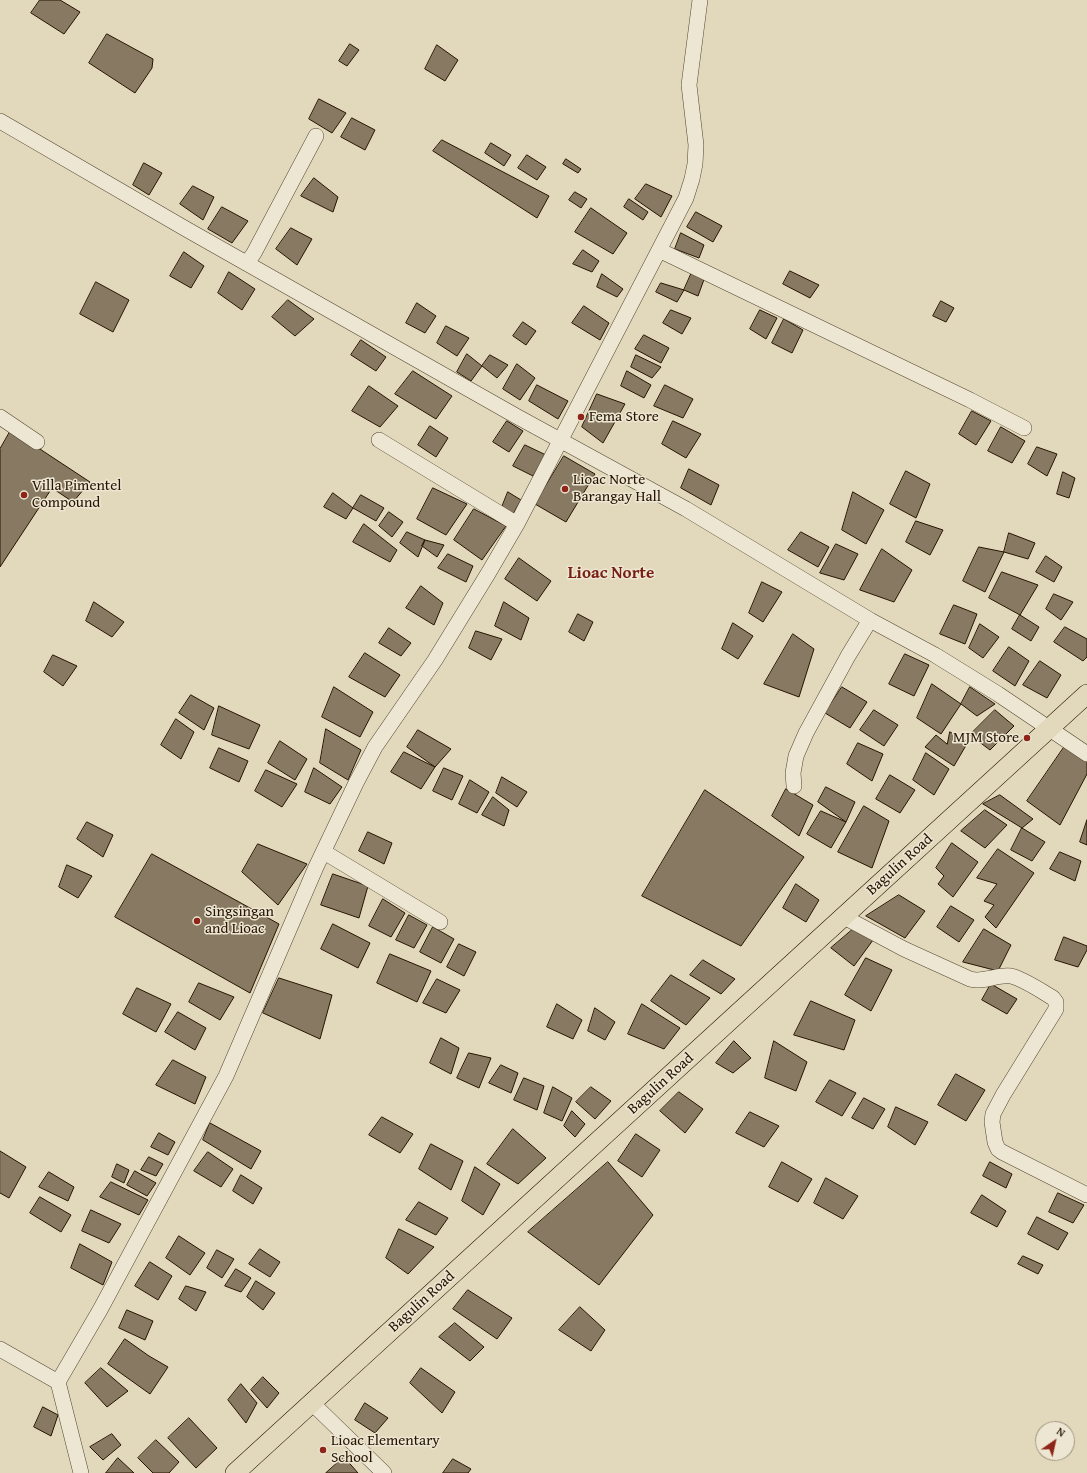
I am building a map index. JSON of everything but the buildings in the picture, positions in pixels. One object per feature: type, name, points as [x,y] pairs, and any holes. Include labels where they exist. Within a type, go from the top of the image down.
[{"type":"main road","name":"Bagulin Road","points":[[235,1473],[1087,694]]},
{"type":"street","points":[[81,1473],[58,1382],[104,1303],[226,1076],[324,852],[356,783],[375,747],[435,660],[517,524],[686,198],[692,179],[696,145],[689,85],[700,0]]},
{"type":"street","points":[[0,121],[247,264],[516,416],[686,509],[870,620],[935,655],[998,694],[1087,754]]},
{"type":"street","points":[[247,264],[316,136]]},
{"type":"street","points":[[659,250],[970,400],[1024,428]]},
{"type":"street","points":[[0,417],[37,442]]},
{"type":"street","points":[[379,440],[517,524]]},
{"type":"street","points":[[794,786],[793,773],[796,756],[806,733],[848,656],[870,620]]},
{"type":"street","points":[[324,852],[440,922]]},
{"type":"street","points":[[844,917],[904,949],[970,979],[976,981],[1011,976],[1053,998],[1056,1002],[1056,1010],[993,1114],[992,1122],[995,1142],[998,1149],[1002,1152],[1087,1195]]},
{"type":"street","points":[[0,1349],[58,1382]]},
{"type":"street","points":[[312,1403],[384,1473]]},
{"type":"place","name":"Fema Store","points":[[581,417]]},
{"type":"place","name":"Lioac Norte Barangay Hall","points":[[565,489]]},
{"type":"place","name":"Villa Pimentel Compound","points":[[24,495]]},
{"type":"place","name":"MJM Store","points":[[1027,738]]},
{"type":"place","name":"Singsingan and Lioac","points":[[197,921]]},
{"type":"place","name":"Lioac Elementary School","points":[[323,1450]]},
{"type":"district","name":"Lioac Norte","points":[[611,574]]}]
